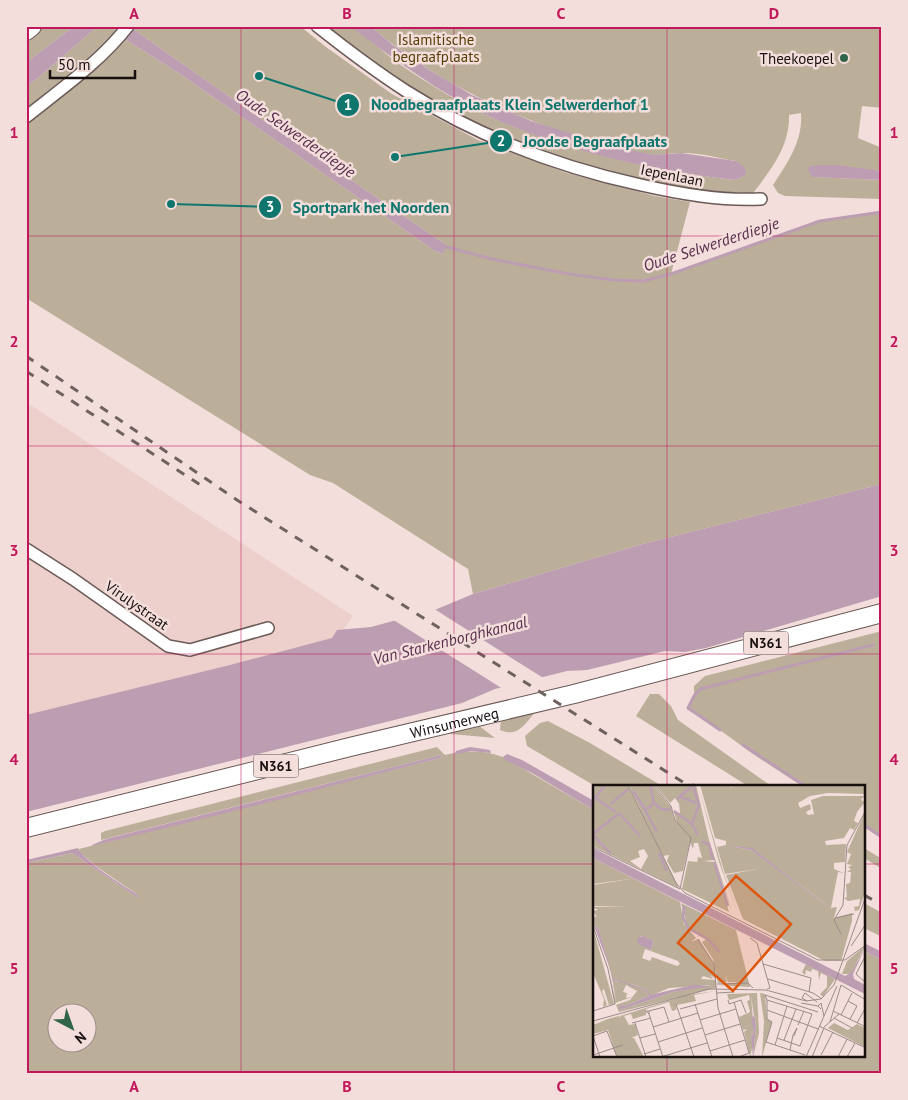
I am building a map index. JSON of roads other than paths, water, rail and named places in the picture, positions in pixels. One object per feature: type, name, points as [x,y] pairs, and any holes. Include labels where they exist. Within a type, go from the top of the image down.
[{"type":"highway","points":[[26,30],[31,26]]},
{"type":"main road","name":"Winsumerweg","points":[[26,828],[354,746],[574,694],[882,613]]},
{"type":"street","points":[[26,117],[116,42],[128,26]]},
{"type":"street","name":"Iepenlaan","points":[[317,26],[354,55],[407,91],[482,132],[528,151],[621,180],[679,193],[734,200],[762,199]]},
{"type":"street","name":"Virulystraat","points":[[26,549],[73,579],[168,646],[190,650],[268,628]]},
{"type":"water","points":[[74,26],[98,26],[26,88],[26,63]]},
{"type":"water","points":[[350,26],[370,26],[393,45],[431,71],[472,95],[531,121],[615,147],[654,155],[681,153],[736,161],[744,167],[746,172],[744,176],[735,180],[666,170],[595,154],[527,132],[494,119],[448,95],[405,67]]},
{"type":"water","points":[[133,29],[445,244],[446,247],[443,254],[435,251],[180,74],[125,39]]},
{"type":"water","points":[[822,165],[882,171],[882,180],[812,177],[808,170],[810,166]]},
{"type":"water","name":"Van Starkenborghkanaal","points":[[882,484],[882,596],[706,648],[685,652],[665,651],[587,670],[567,671],[495,689],[462,703],[26,812],[26,715],[332,638],[337,630],[371,627],[437,609],[473,594],[639,545]]},
{"type":"water","points":[[470,747],[490,750],[491,753],[471,751],[455,753]]},
{"type":"water","points":[[507,754],[522,760],[593,800],[593,809],[532,773],[505,760],[503,757]]},
{"type":"water","points":[[441,755],[442,757],[440,758],[92,846],[106,839]]},
{"type":"water","points":[[78,848],[88,860],[138,895],[138,898],[72,853],[26,863],[26,860]]},
{"type":"water","points":[[866,944],[882,952],[882,960],[866,952]]},
{"type":"waterway","name":"Oude Selwerderdiepje","points":[[443,246],[492,259],[569,274],[614,280],[643,281],[671,274],[820,221],[882,212]]},
{"type":"waterway","points":[[720,730],[688,708],[700,689],[873,645]]},
{"type":"waterway","points":[[743,745],[803,785]]},
{"type":"waterway","points":[[866,826],[882,837]]},
{"type":"railway","points":[[26,356],[237,500],[687,785]]},
{"type":"railway","points":[[26,371],[202,486]]},
{"type":"railway","points":[[866,896],[882,905]]},
{"type":"place","name":"Theekoepel","points":[[844,58]]},
{"type":"place","name":"Noodbegraafplaats Klein Selwerderhof 1","points":[[259,76]]},
{"type":"place","name":"Joodse Begraafplaats","points":[[395,157]]},
{"type":"place","name":"Sportpark het Noorden","points":[[171,204]]},
{"type":"park label","name":"Islamitische begraafplaats","points":[[436,48]]}]
